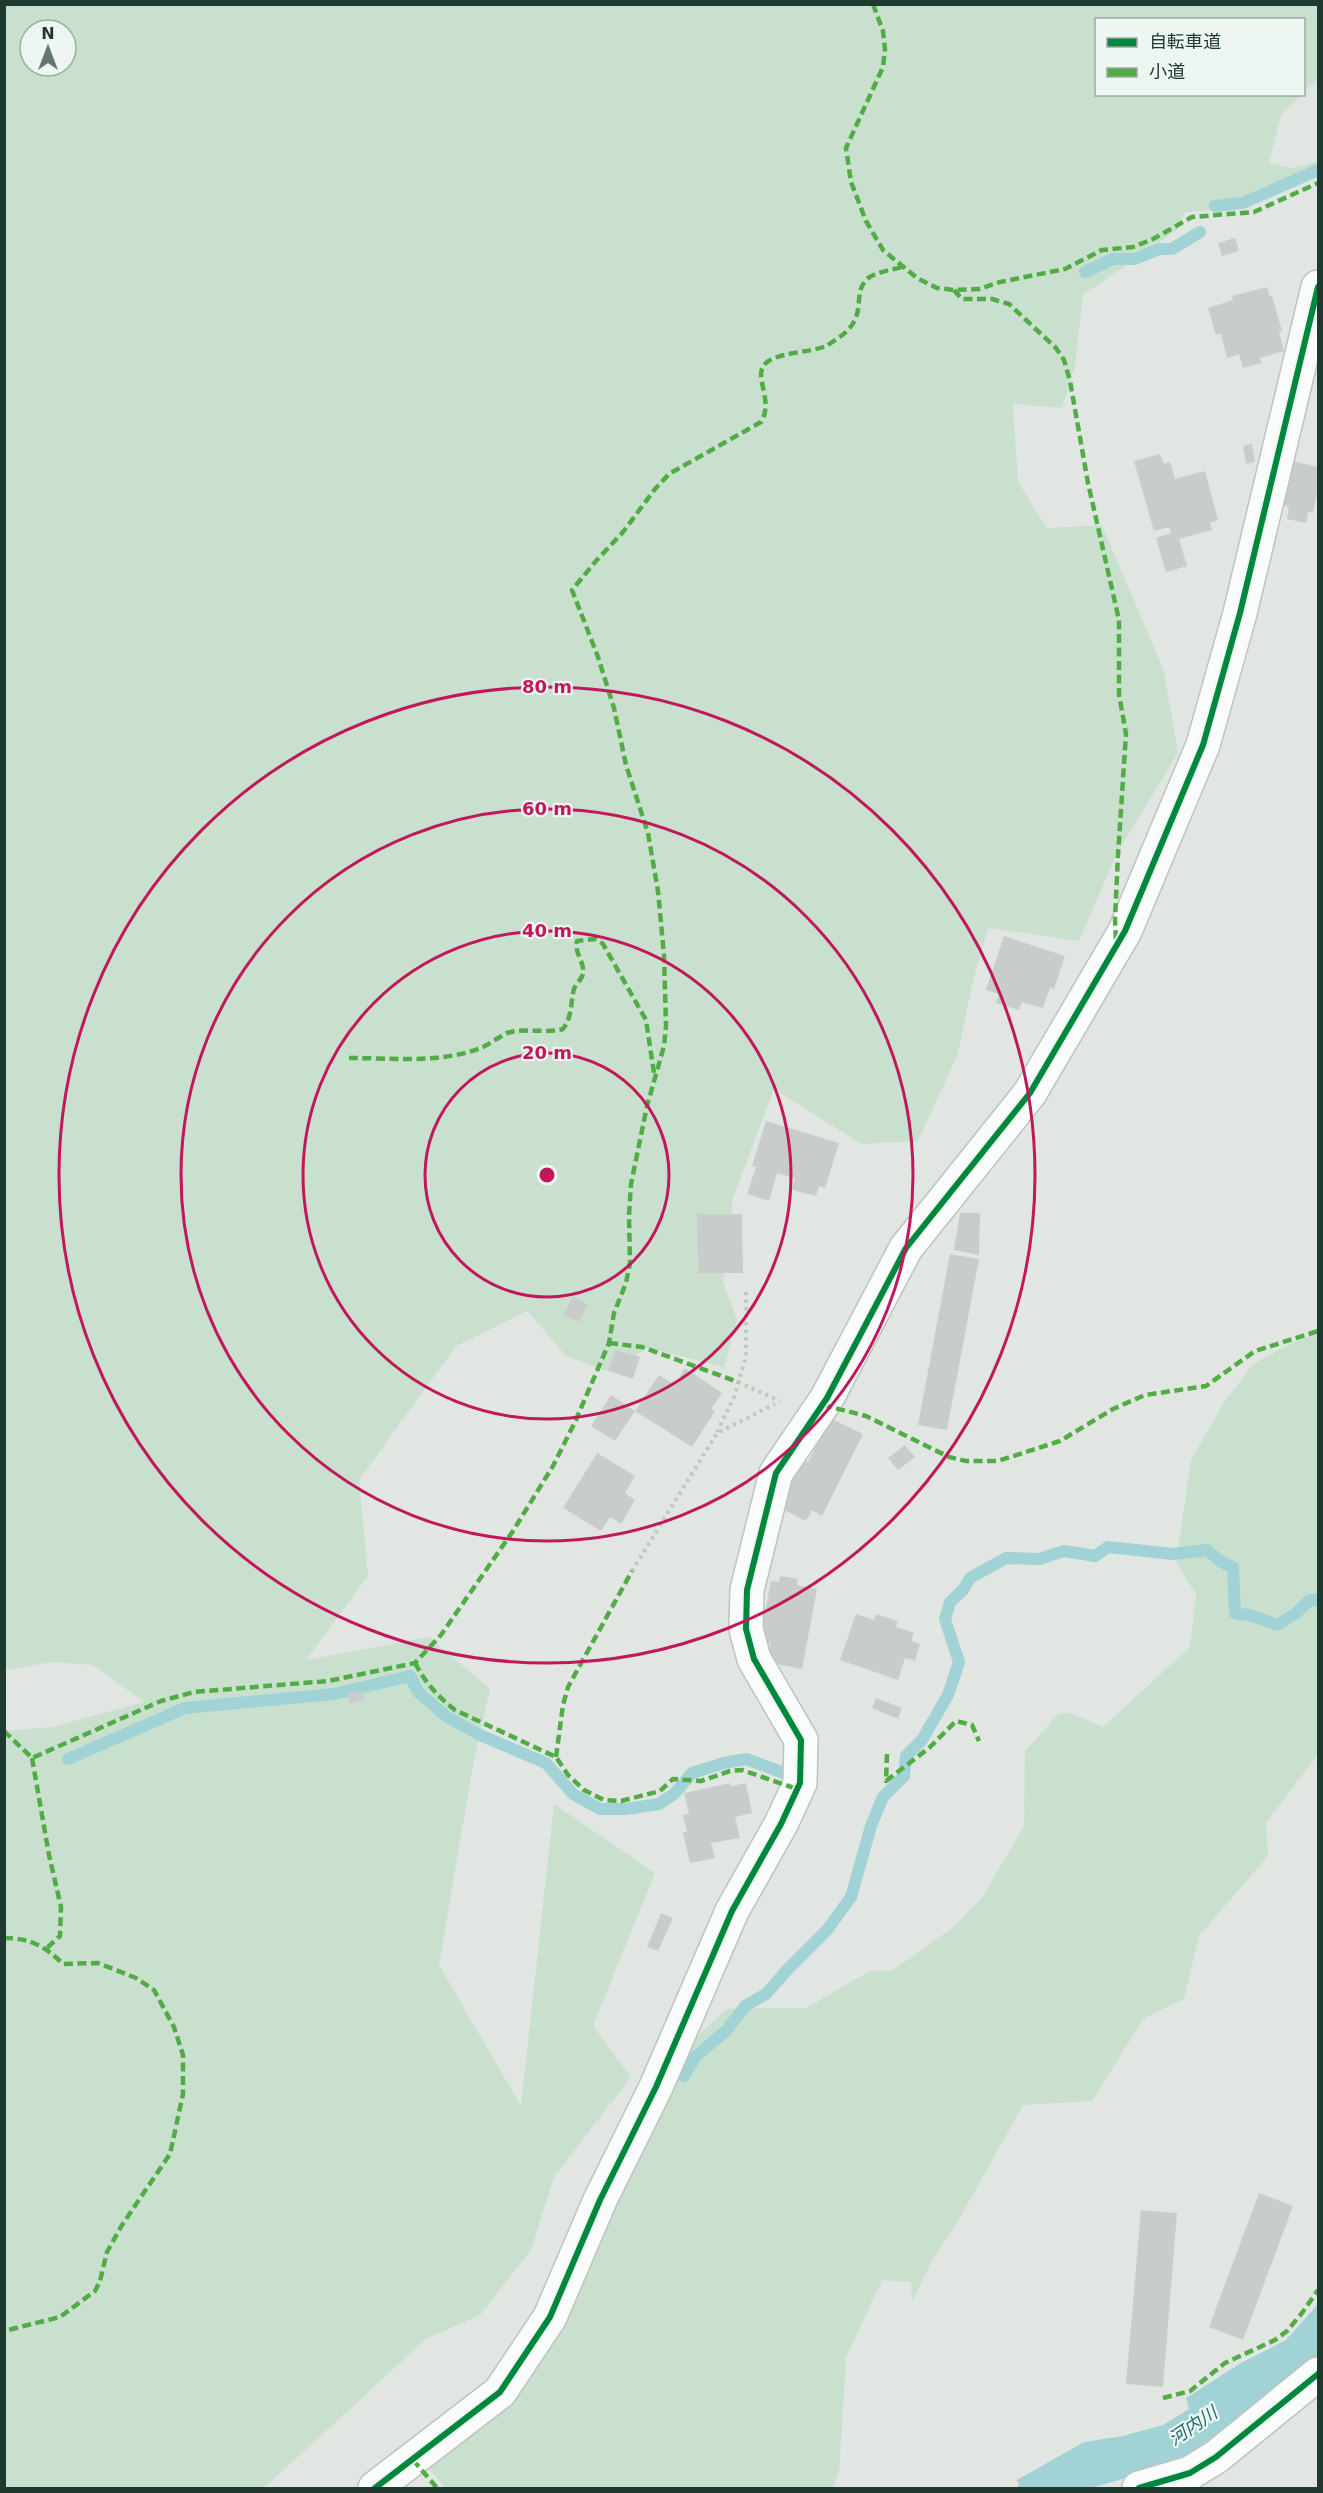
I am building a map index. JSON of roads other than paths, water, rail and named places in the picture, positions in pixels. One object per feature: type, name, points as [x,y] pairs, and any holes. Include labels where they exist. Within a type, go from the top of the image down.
[{"type":"street","points":[[375,2488],[500,2392],[550,2317],[600,2200],[656,2087],[732,1911],[781,1824],[800,1783],[801,1740],[754,1659],[746,1629],[747,1590],[776,1473],[827,1398],[906,1248],[1030,1093],[1125,931],[1203,745],[1240,613],[1318,287]]},
{"type":"street","points":[[1139,2488],[1190,2474],[1216,2457],[1318,2374]]},
{"type":"water","name":"河内川","points":[[1318,2304],[1318,2359],[1257,2407],[1172,2465],[1091,2488],[1016,2488],[1019,2485],[1017,2480],[1084,2442],[1123,2436],[1163,2425],[1189,2409],[1186,2398],[1241,2363],[1286,2340]]},
{"type":"waterway","points":[[1215,206],[1243,203],[1318,170]]},
{"type":"waterway","points":[[1085,272],[1113,259],[1135,259],[1159,249],[1172,249],[1200,232]]},
{"type":"waterway","points":[[684,2076],[696,2056],[727,2030],[745,2006],[766,1994],[827,1930],[851,1897],[871,1826],[883,1797],[904,1776],[906,1756],[922,1740],[948,1695],[959,1662],[945,1619],[950,1602],[963,1590],[970,1578],[1006,1558],[1039,1559],[1064,1551],[1095,1556],[1108,1547],[1173,1554],[1207,1550],[1221,1562],[1233,1567],[1235,1613],[1253,1616],[1277,1625],[1296,1613],[1310,1600],[1318,1600]]},
{"type":"waterway","points":[[68,1759],[185,1708],[334,1694],[410,1676],[418,1692],[447,1717],[482,1736],[546,1763],[573,1794],[600,1809],[626,1809],[659,1804],[674,1794],[692,1773],[724,1763],[746,1759],[784,1773]]}]
